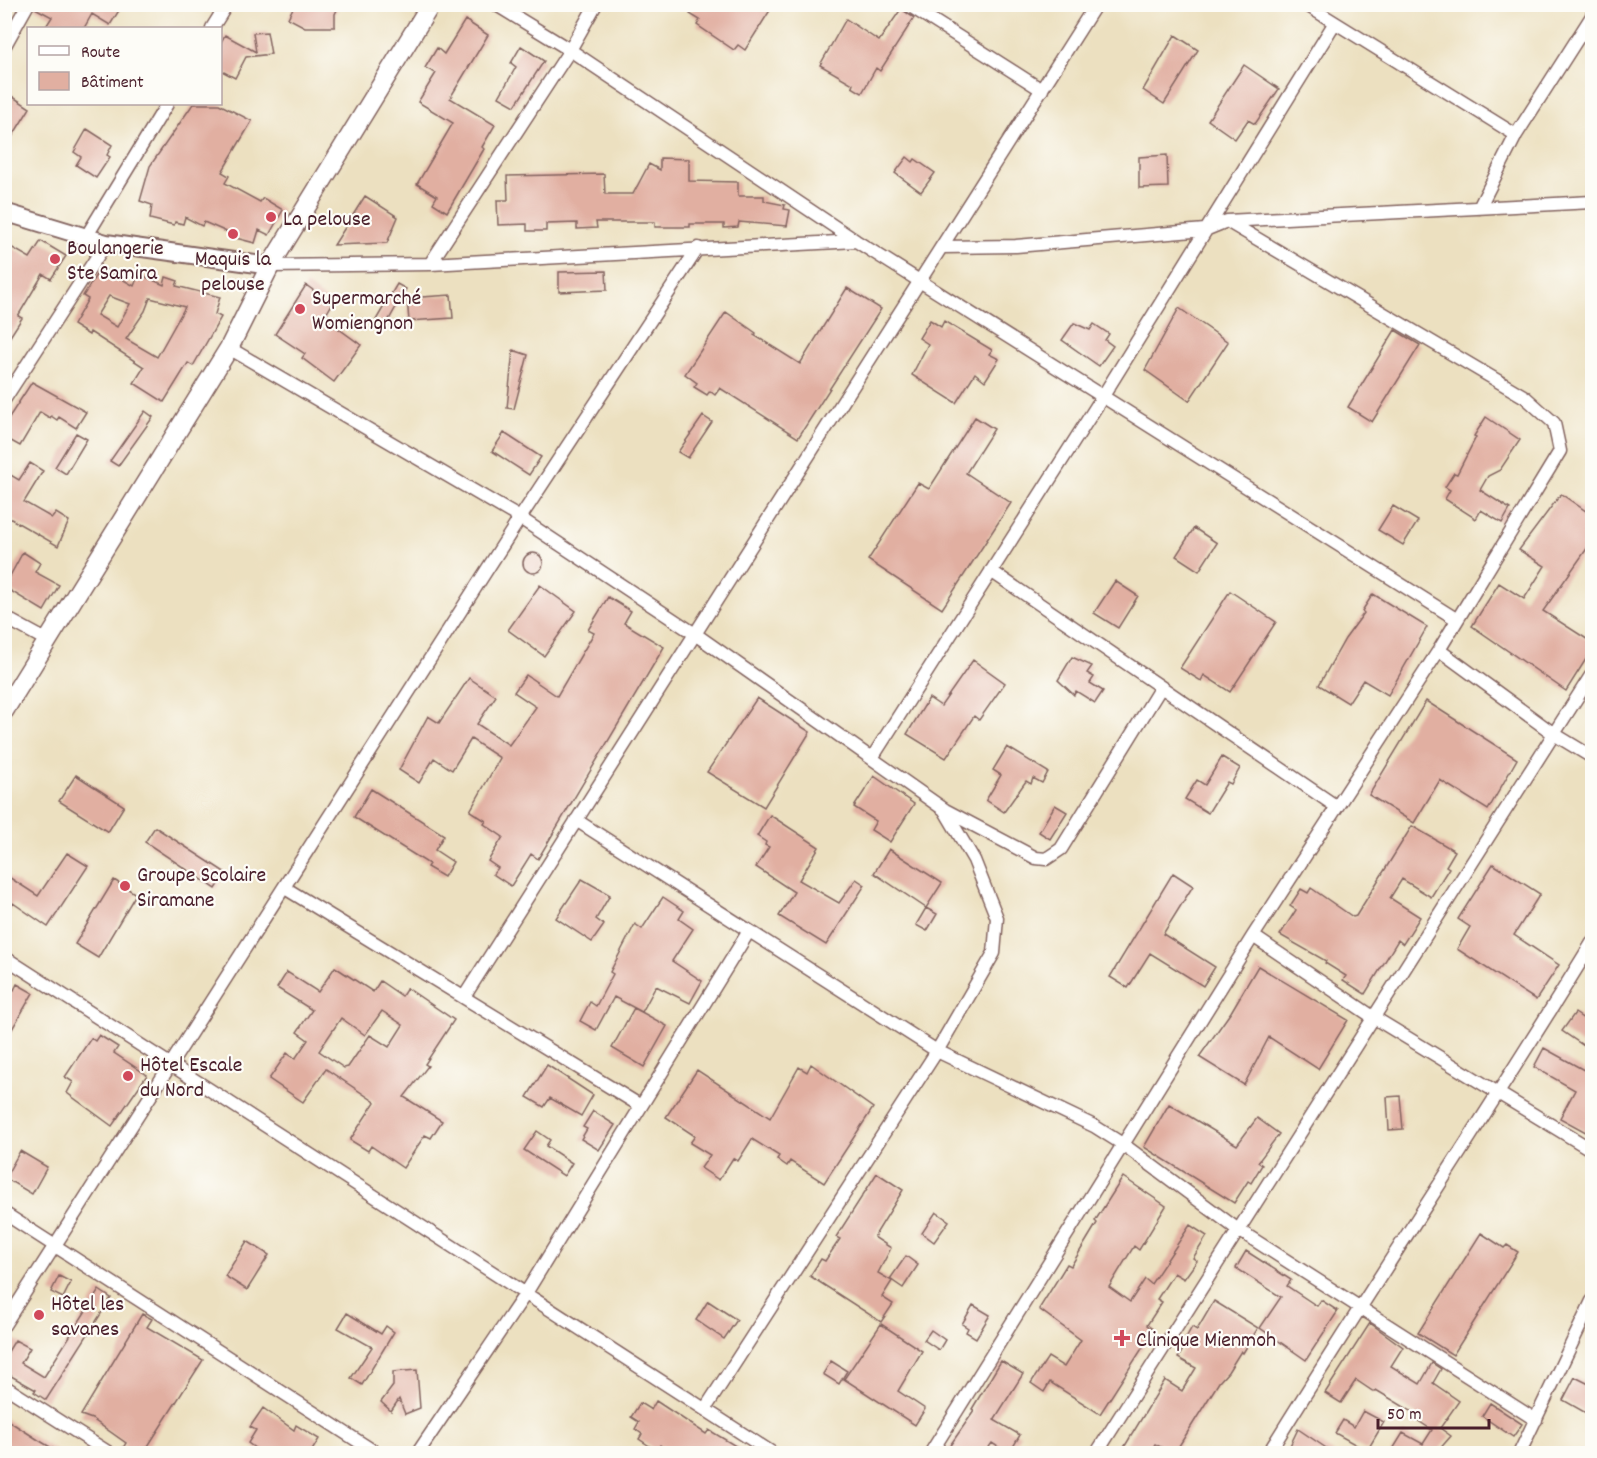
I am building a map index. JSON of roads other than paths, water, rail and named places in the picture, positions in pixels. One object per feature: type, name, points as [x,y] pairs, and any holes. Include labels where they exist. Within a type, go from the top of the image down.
[{"type":"main road","points":[[4,711],[229,348],[270,266],[431,4]]},
{"type":"street","points":[[4,47],[28,4]]},
{"type":"street","points":[[213,27],[227,4]]},
{"type":"street","points":[[495,4],[570,50],[920,282],[1456,619]]},
{"type":"street","points":[[430,264],[570,50],[596,4]]},
{"type":"street","points":[[907,4],[1042,90]]},
{"type":"street","points":[[464,997],[1096,4]]},
{"type":"street","points":[[1305,4],[1516,135]]},
{"type":"street","points":[[1479,208],[1516,135],[1593,16]]},
{"type":"street","points":[[872,758],[1102,396],[1334,24]]},
{"type":"street","points":[[86,237],[166,105]]},
{"type":"street","points":[[942,247],[1016,246],[1205,230],[1227,221],[1593,202]]},
{"type":"street","points":[[4,212],[106,243],[270,266],[430,264],[856,241]]},
{"type":"street","points":[[930,1454],[1253,936],[1439,650],[1560,452],[1554,423],[1525,397],[1227,221]]},
{"type":"street","points":[[4,400],[106,243]]},
{"type":"street","points":[[4,1325],[520,518],[698,248]]},
{"type":"street","points":[[229,348],[520,518],[695,634],[945,810],[1036,858],[1046,859],[1061,849],[1161,687]]},
{"type":"street","points":[[991,571],[1337,807]]},
{"type":"street","points":[[4,617],[48,641]]},
{"type":"street","points":[[1439,650],[1554,734],[1593,757]]},
{"type":"street","points":[[1096,1454],[1237,1229],[1593,674]]},
{"type":"street","points":[[705,1409],[937,1051],[994,953],[998,918],[974,861],[945,810]]},
{"type":"street","points":[[576,820],[937,1051],[1094,1126],[1124,1145],[1237,1229],[1536,1420]]},
{"type":"street","points":[[285,888],[641,1106]]},
{"type":"street","points":[[417,1454],[526,1293],[748,931]]},
{"type":"street","points":[[1253,936],[1373,1017],[1593,1150]]},
{"type":"street","points":[[1268,1454],[1358,1308],[1500,1094],[1593,943]]},
{"type":"street","points":[[4,957],[774,1454]]},
{"type":"street","points":[[4,1213],[378,1454]]},
{"type":"street","points":[[1519,1454],[1593,1300]]},
{"type":"street","points":[[4,1386],[111,1454]]},
{"type":"place","name":"La pelouse","points":[[271,217]]},
{"type":"place","name":"Maquis la pelouse","points":[[233,234]]},
{"type":"place","name":"Boulangerie Ste Samira","points":[[55,259]]},
{"type":"place","name":"Supermarché Womiengnon","points":[[300,309]]},
{"type":"place","name":"Groupe Scolaire Siramane","points":[[125,886]]},
{"type":"place","name":"Hôtel Escale du Nord","points":[[128,1076]]},
{"type":"place","name":"Hôtel les savanes","points":[[39,1315]]},
{"type":"place","name":"Clinique Mienmoh","points":[[1122,1338]]}]
